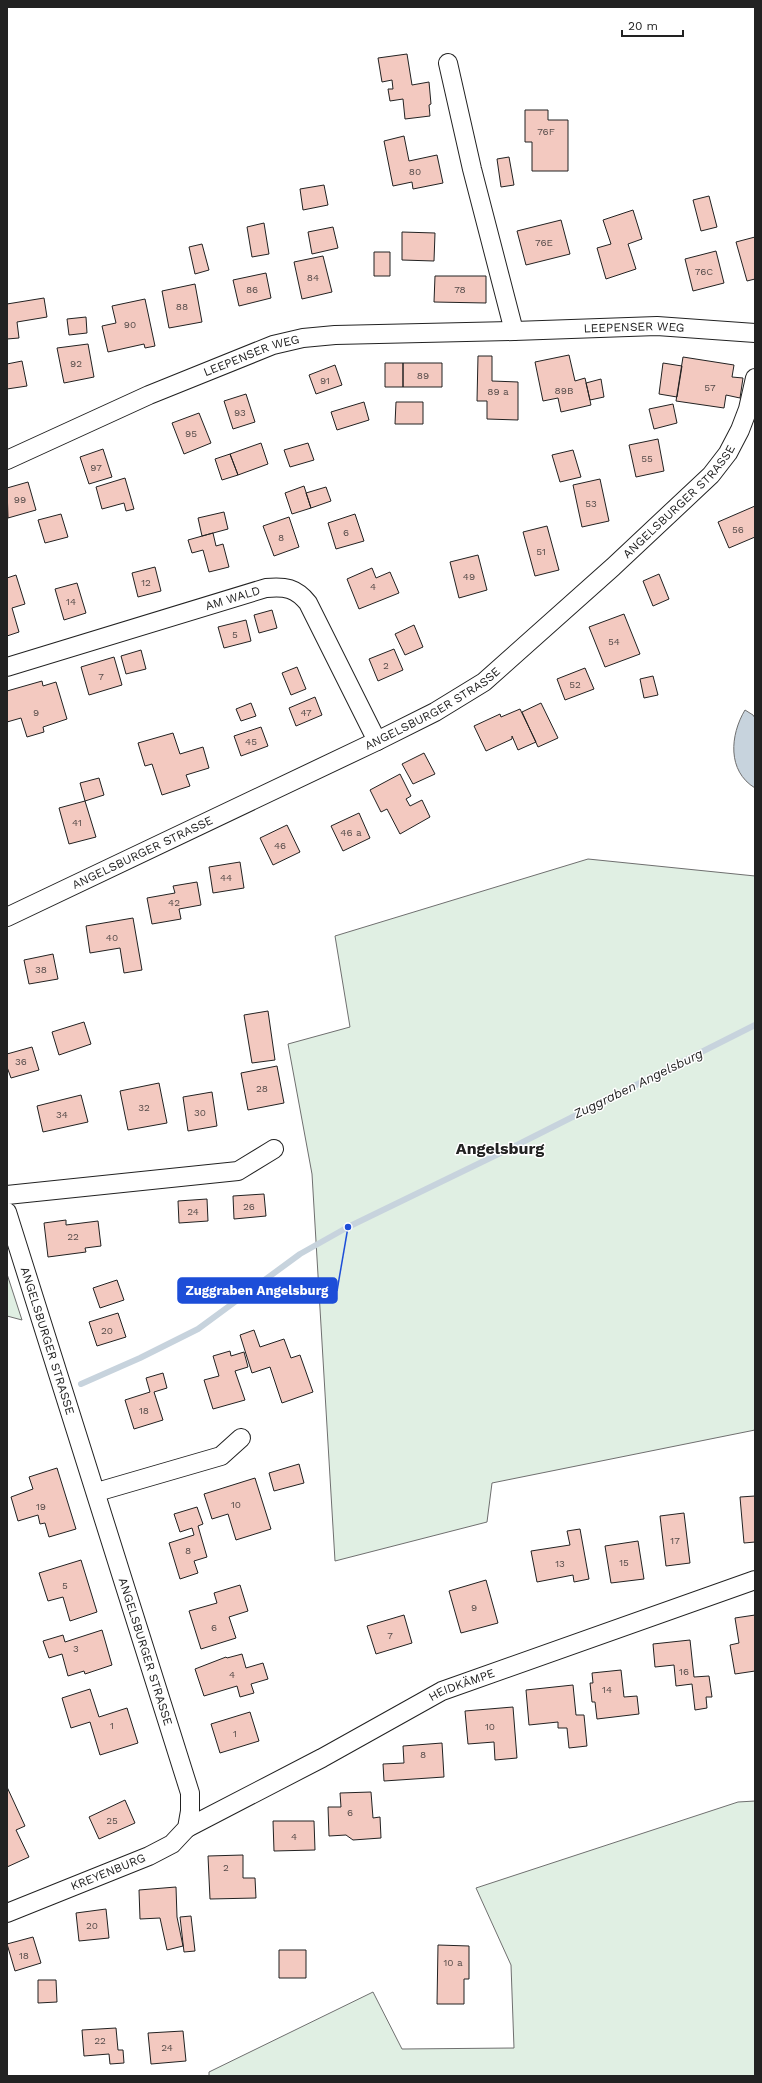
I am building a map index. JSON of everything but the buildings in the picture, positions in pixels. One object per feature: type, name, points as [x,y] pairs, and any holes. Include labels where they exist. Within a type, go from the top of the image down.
[{"type":"street","points":[[448,63],[472,169],[514,331]]},
{"type":"street","name":"LEEPENSER WEG","points":[[7,460],[149,396],[273,345],[303,338],[335,334],[514,331],[657,326],[755,333]]},
{"type":"street","name":"ANGELSBURGER STRASSE","points":[[7,917],[377,741],[435,712],[484,682],[607,572],[711,475],[728,453],[740,430],[748,409],[755,378]]},
{"type":"street","name":"AM WALD","points":[[7,667],[266,588],[292,589],[302,595],[308,603],[377,741]]},
{"type":"street","points":[[7,1195],[238,1171],[274,1149]]},
{"type":"street","name":"ANGELSBURGER STRASSE","points":[[7,1212],[97,1492],[190,1793],[190,1811],[187,1828]]},
{"type":"street","points":[[97,1492],[221,1456],[240,1438]]},
{"type":"street","name":"HEIDKÄMPE","points":[[187,1828],[322,1758],[442,1691],[755,1580]]},
{"type":"street","name":"KREYENBURG","points":[[7,1913],[149,1856],[172,1844],[187,1828]]},
{"type":"green space","points":[[588,859],[755,876],[755,1430],[492,1483],[487,1522],[335,1561],[312,1174],[288,1044],[350,1027],[335,936]]},
{"type":"green space","points":[[7,1274],[22,1320],[7,1316]]},
{"type":"green space","points":[[755,1801],[755,2076],[209,2076],[209,2072],[373,1992],[402,2049],[514,2048],[511,1965],[476,1888],[738,1802]]},
{"type":"shaded area","points":[[745,710],[755,718],[755,788],[746,781],[740,772],[734,752],[736,730]]},
{"type":"waterway","name":"Zuggraben Angelsburg","points":[[81,1384],[140,1358],[198,1329],[300,1254],[348,1227],[513,1147],[755,1025]]},
{"type":"place","name":"Zuggraben Angelsburg","points":[[348,1227]]},
{"type":"district","name":"Angelsburg","points":[[500,1148]]}]
